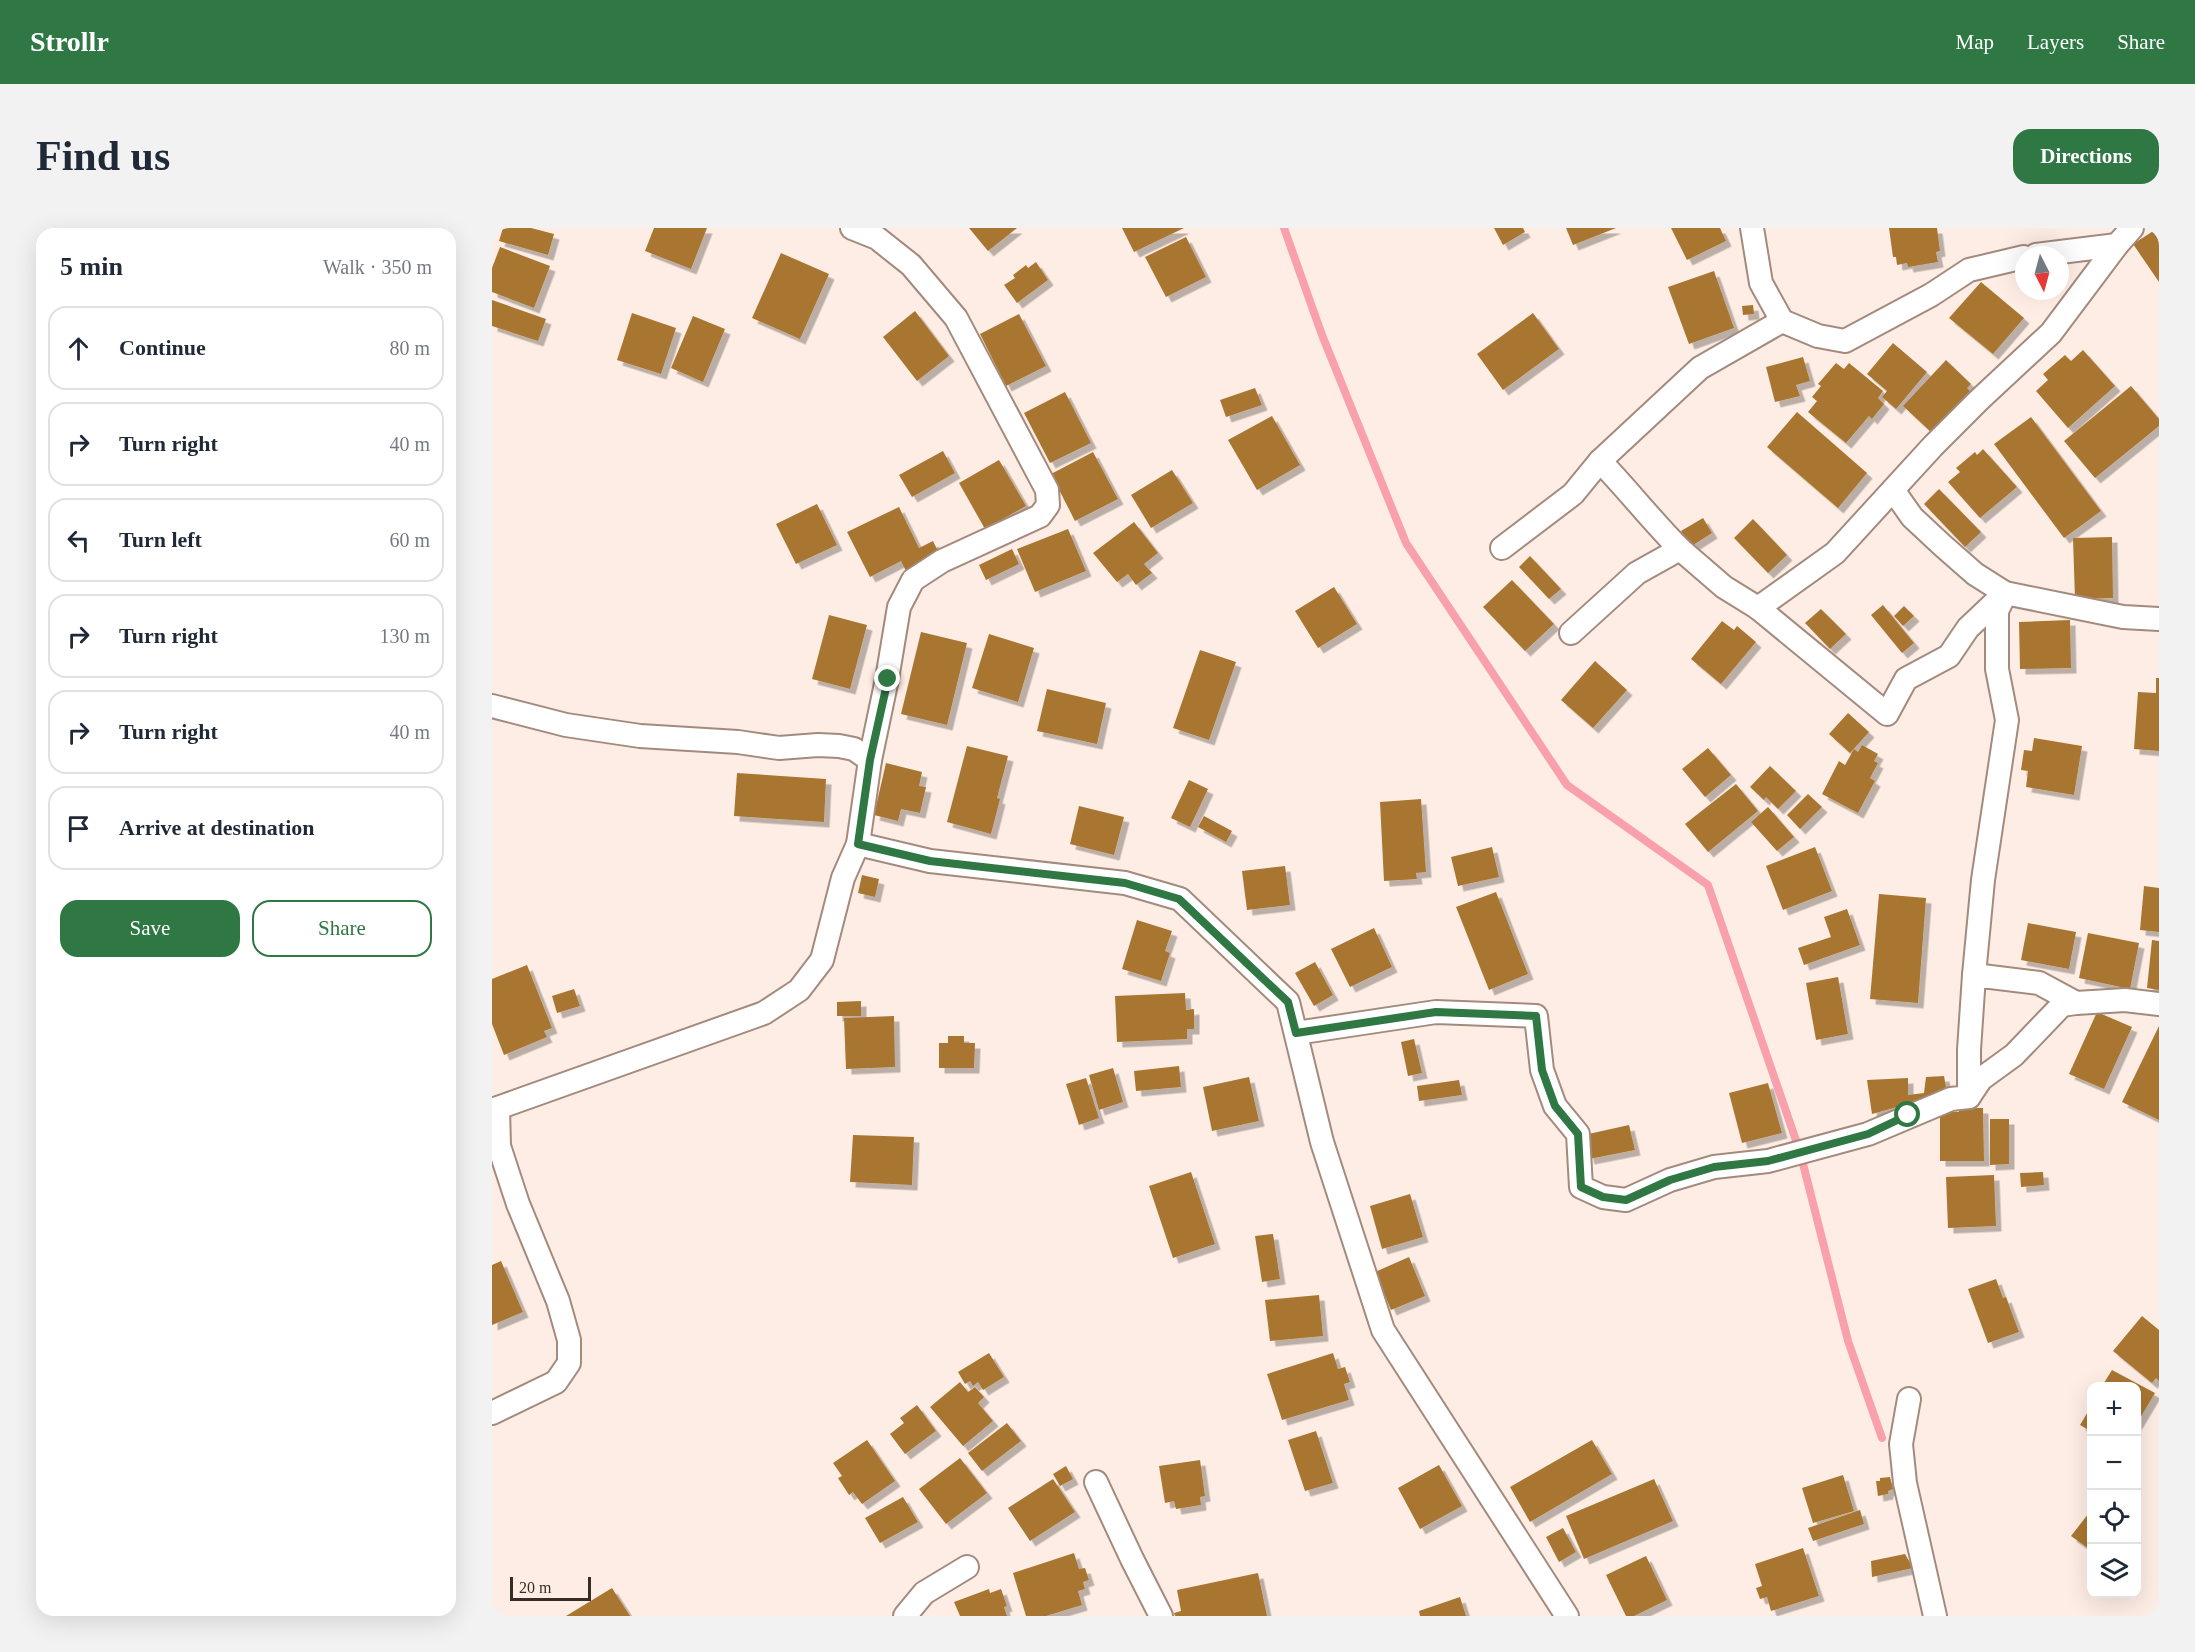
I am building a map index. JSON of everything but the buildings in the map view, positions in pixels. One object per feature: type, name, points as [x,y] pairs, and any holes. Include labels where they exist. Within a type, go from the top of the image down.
[{"type":"street","points":[[492,1413],[556,1382],[569,1363],[569,1340],[558,1300],[518,1204],[499,1146],[495,1109],[764,1013],[799,990],[822,960],[843,878],[858,844],[870,760],[888,679],[899,607],[913,580],[942,561],[1023,526],[1040,516],[1048,505],[1047,490],[956,318],[911,265],[877,238],[852,228]]},
{"type":"street","points":[[1752,228],[1761,283],[1782,321],[1818,336],[1845,341],[1931,295],[1968,270],[2015,259]]},
{"type":"street","points":[[2069,248],[2124,236]]},
{"type":"street","points":[[1758,608],[1835,553],[1979,400],[2051,333],[2124,236]]},
{"type":"street","points":[[1502,548],[1573,494],[1600,461],[1700,368],[1782,321]]},
{"type":"street","points":[[1600,461],[1619,480],[1654,524],[1680,549],[1724,587],[1758,608],[1887,714],[1906,680],[1949,656],[1968,628],[2005,593]]},
{"type":"street","points":[[1893,490],[1912,517],[1942,545],[1975,574],[2005,593],[2123,616],[2159,619]]},
{"type":"street","points":[[1571,633],[1637,573],[1680,549]]},
{"type":"street","points":[[1969,1097],[1969,1050],[1983,880],[2007,720],[1997,669],[1997,611],[2005,593]]},
{"type":"street","points":[[492,706],[566,725],[640,736],[738,742],[779,748],[839,746],[854,749],[870,760]]},
{"type":"street","points":[[858,844],[930,861],[1125,883],[1179,899],[1288,1002],[1322,1142],[1383,1330],[1567,1616]]},
{"type":"street","points":[[1974,975],[2039,984],[2076,1003]]},
{"type":"street","points":[[1296,1033],[1436,1012],[1536,1016],[1542,1070],[1555,1106],[1578,1134],[1581,1187],[1603,1197],[1626,1200],[1670,1180],[1714,1167],[1768,1161],[1868,1134],[1951,1099],[1969,1097],[1981,1079],[2014,1055],[2062,1005],[2125,1000],[2159,1004]]},
{"type":"street","points":[[1909,1399],[1900,1444],[1905,1483],[1935,1616]]},
{"type":"street","points":[[1096,1482],[1161,1616]]},
{"type":"street","points":[[905,1616],[924,1593],[967,1567]]},
{"type":"waterway","points":[[1284,228],[1322,335],[1406,543],[1567,785],[1708,885],[1800,1152],[1848,1341],[1882,1438]]},
{"type":"route","points":[[888,679],[870,760],[858,844],[930,861],[1125,883],[1179,899],[1288,1002],[1296,1033],[1436,1012],[1536,1016],[1542,1070],[1555,1106],[1578,1134],[1581,1187],[1603,1197],[1626,1200],[1670,1180],[1714,1167],[1768,1161],[1868,1134],[1908,1115]]}]
